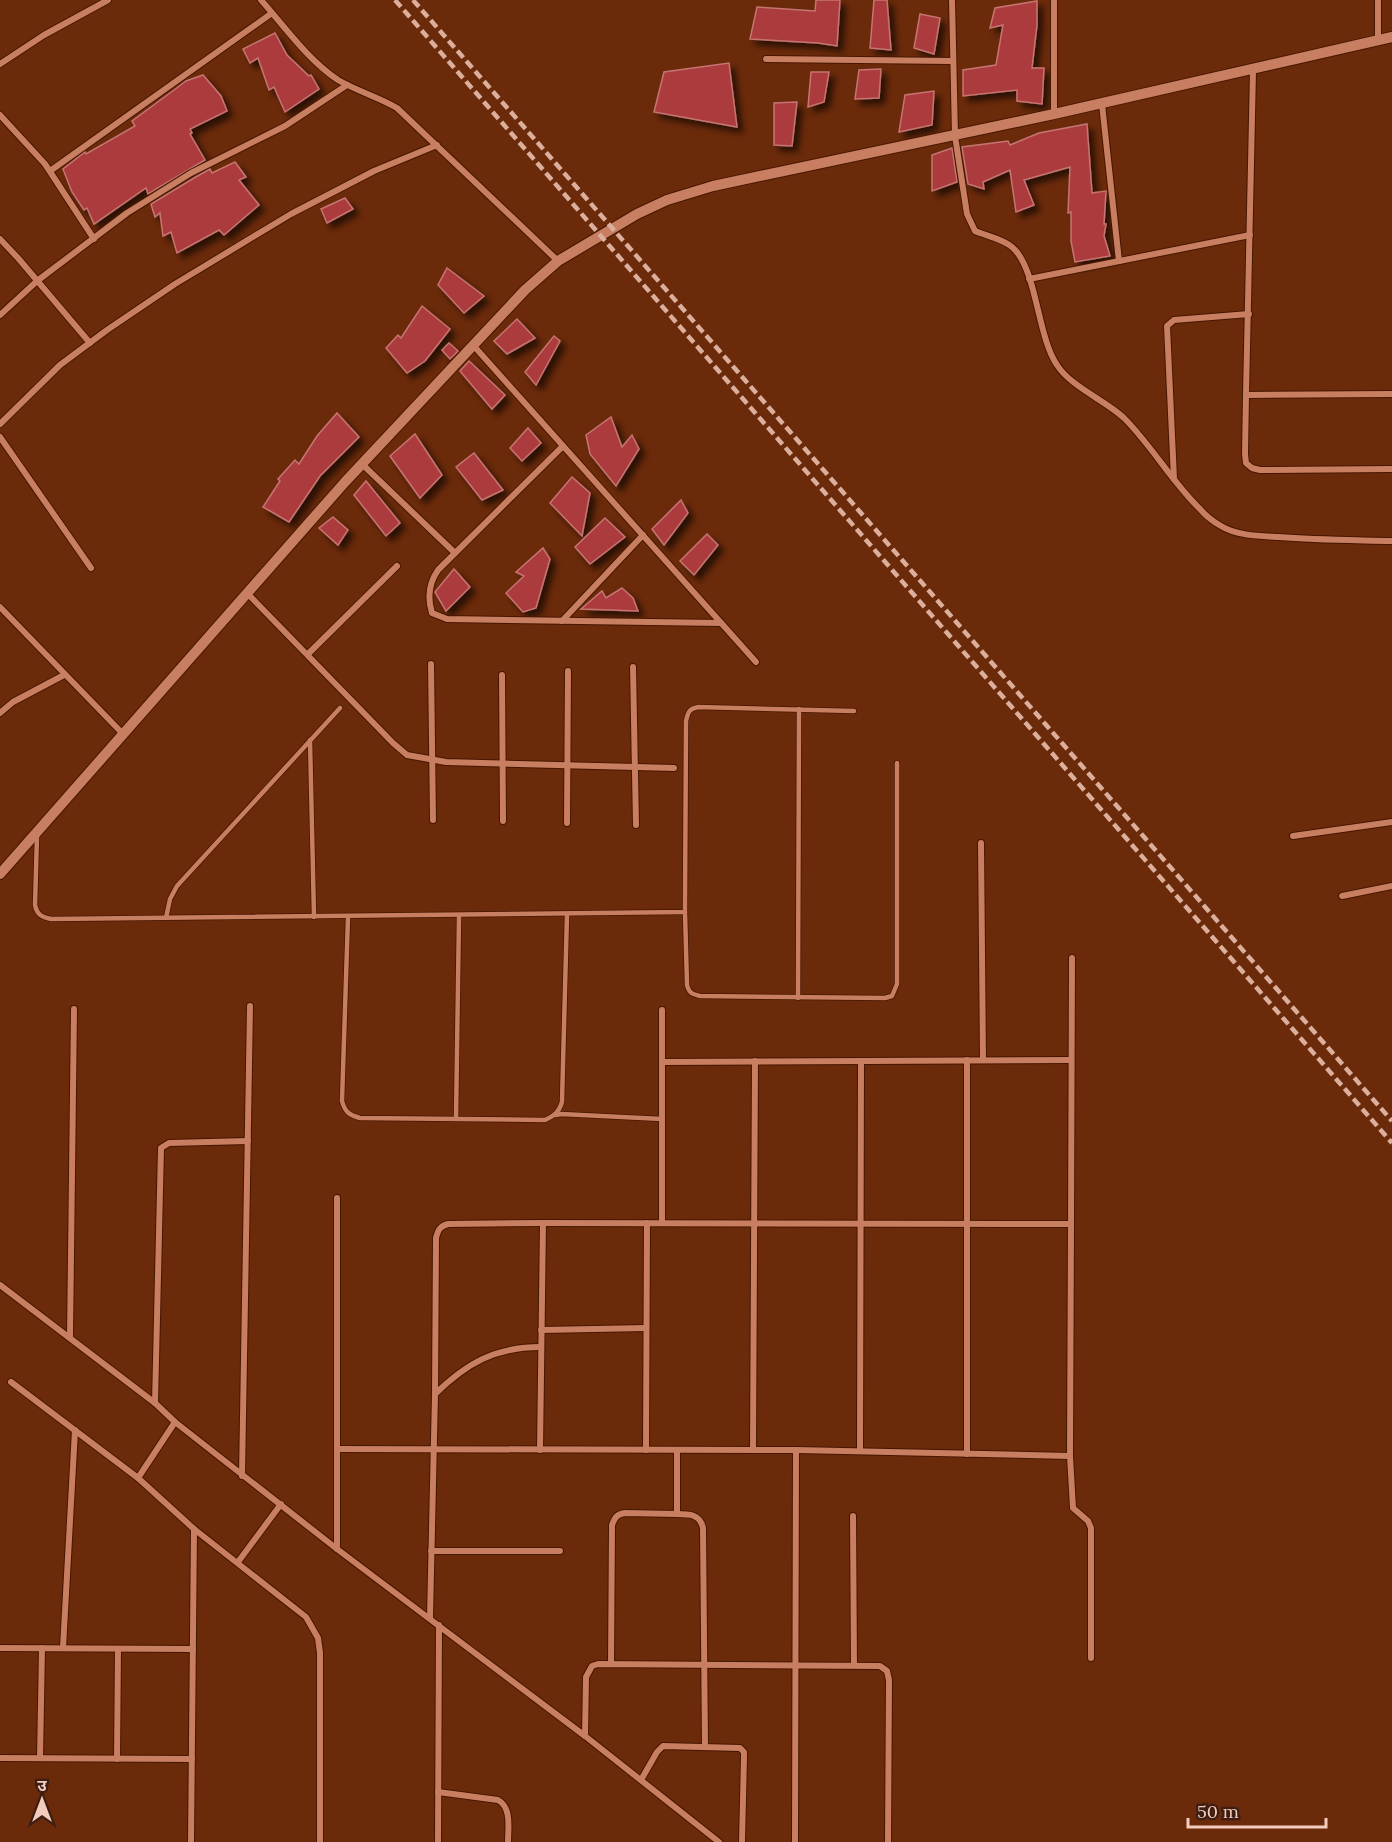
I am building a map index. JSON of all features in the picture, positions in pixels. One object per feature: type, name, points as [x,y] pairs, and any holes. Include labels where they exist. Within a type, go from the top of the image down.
[{"type":"street","points":[[0,64],[44,35],[108,0]]},
{"type":"street","points":[[261,0],[318,64],[347,85],[380,98],[397,108],[558,261]]},
{"type":"street","points":[[952,0],[955,136],[969,223],[975,231],[1013,247],[1020,257],[1029,279],[1048,348],[1057,366],[1069,379],[1101,399],[1125,419],[1200,510],[1222,527],[1249,535],[1318,540],[1392,541]]},
{"type":"street","points":[[1054,0],[1054,114]]},
{"type":"street","points":[[1378,0],[1378,41]]},
{"type":"street","points":[[50,171],[272,13]]},
{"type":"street","points":[[0,874],[362,464],[472,344],[525,290],[558,261],[637,214],[667,200],[713,186],[1253,71],[1392,37]]},
{"type":"street","points":[[766,59],[952,61]]},
{"type":"street","points":[[1253,71],[1246,463],[1260,470],[1392,469]]},
{"type":"street","points":[[0,315],[37,281],[127,213],[191,174],[285,126],[347,85]]},
{"type":"street","points":[[1102,104],[1119,261]]},
{"type":"street","points":[[0,116],[50,171],[94,239]]},
{"type":"street","points":[[0,424],[60,365],[175,284],[291,214],[374,171],[437,145]]},
{"type":"street","points":[[1029,279],[1250,236]]},
{"type":"street","points":[[0,239],[90,343]]},
{"type":"street","points":[[1174,479],[1167,326],[1174,320],[1249,314]]},
{"type":"street","points":[[472,344],[756,662]]},
{"type":"street","points":[[1246,395],[1392,394]]},
{"type":"street","points":[[0,437],[91,568]]},
{"type":"street","points":[[563,446],[433,577],[429,590],[429,604],[432,613],[447,619],[721,623]]},
{"type":"street","points":[[362,464],[455,553]]},
{"type":"street","points":[[562,621],[643,535]]},
{"type":"street","points":[[308,654],[397,566]]},
{"type":"street","points":[[247,593],[407,755],[432,761],[674,768]]},
{"type":"street","points":[[0,607],[124,735]]},
{"type":"street","points":[[431,664],[433,820]]},
{"type":"street","points":[[633,667],[636,825]]},
{"type":"street","points":[[567,823],[568,671]]},
{"type":"street","points":[[0,712],[64,675]]},
{"type":"street","points":[[502,675],[503,821]]},
{"type":"street","points":[[1293,836],[1392,822]]},
{"type":"street","points":[[981,843],[983,1060]]},
{"type":"street","points":[[1342,896],[1392,886]]},
{"type":"street","points":[[1072,958],[1070,1456],[1073,1508],[1088,1521],[1091,1528],[1091,1658]]},
{"type":"street","points":[[242,1476],[250,1006]]},
{"type":"street","points":[[69,1337],[74,1010]]},
{"type":"street","points":[[662,1010],[662,1223]]},
{"type":"street","points":[[662,1062],[1071,1059]]},
{"type":"street","points":[[967,1060],[967,1454]]},
{"type":"street","points":[[753,1450],[755,1061]]},
{"type":"street","points":[[860,1451],[861,1061]]},
{"type":"street","points":[[155,1403],[161,1148],[164,1144],[169,1143],[248,1141]]},
{"type":"street","points":[[337,1198],[337,1549]]},
{"type":"street","points":[[429,1618],[438,1230],[441,1226],[543,1222],[1071,1224]]},
{"type":"street","points":[[540,1450],[543,1222]]},
{"type":"street","points":[[646,1450],[647,1223]]},
{"type":"street","points":[[0,1285],[155,1403],[174,1422],[242,1476],[585,1736],[718,1842]]},
{"type":"street","points":[[541,1330],[646,1328]]},
{"type":"street","points":[[435,1394],[455,1375],[476,1361],[502,1351],[521,1347],[541,1347]]},
{"type":"street","points":[[11,1382],[138,1478],[194,1529],[306,1617],[318,1638],[320,1653],[320,1842]]},
{"type":"street","points":[[138,1478],[174,1422]]},
{"type":"street","points":[[63,1648],[75,1430]]},
{"type":"street","points":[[337,1449],[796,1450],[1070,1456]]},
{"type":"street","points":[[677,1450],[677,1514]]},
{"type":"street","points":[[795,1842],[796,1450]]},
{"type":"street","points":[[238,1562],[281,1504]]},
{"type":"street","points":[[611,1664],[612,1525],[614,1519],[618,1514],[625,1513],[691,1514],[697,1517],[703,1528],[705,1746]]},
{"type":"street","points":[[853,1516],[854,1665]]},
{"type":"street","points":[[191,1842],[194,1529]]},
{"type":"street","points":[[431,1551],[560,1551]]},
{"type":"street","points":[[438,1842],[439,1625]]},
{"type":"street","points":[[0,1648],[194,1649]]},
{"type":"street","points":[[40,1758],[42,1648]]},
{"type":"street","points":[[117,1759],[118,1649]]},
{"type":"street","points":[[585,1736],[586,1677],[588,1670],[598,1664],[880,1666],[887,1671],[889,1680],[888,1842]]},
{"type":"street","points":[[641,1780],[663,1746],[734,1747],[744,1752],[742,1842]]},
{"type":"street","points":[[0,1758],[192,1759]]},
{"type":"street","points":[[438,1792],[498,1800],[504,1803],[508,1817],[508,1842]]},
{"type":"lane","points":[[854,711],[698,707],[688,712],[686,721],[684,912],[688,991],[700,996],[798,998],[885,998],[892,996],[895,991],[897,763]]},
{"type":"lane","points":[[166,918],[170,899],[177,886],[340,708]]},
{"type":"lane","points":[[798,998],[799,709]]},
{"type":"lane","points":[[310,740],[314,917]]},
{"type":"lane","points":[[37,833],[35,905],[37,912],[43,918],[348,917],[684,912]]},
{"type":"lane","points":[[554,1116],[560,1110],[562,1102],[567,914]]},
{"type":"lane","points":[[456,1119],[459,915]]},
{"type":"lane","points":[[348,917],[342,1101],[345,1110],[351,1115],[360,1118],[545,1120],[561,1114],[662,1119]]},
{"type":"building","points":[[816,0],[840,0],[837,46],[750,39],[757,7],[815,11]]},
{"type":"building","points":[[874,0],[887,0],[891,50],[870,48]]},
{"type":"building","points":[[1037,1],[1032,68],[1044,68],[1042,104],[1017,101],[1017,90],[963,96],[963,70],[996,65],[1003,25],[990,28],[995,8]]},
{"type":"building","points":[[920,14],[940,18],[934,54],[914,48]]},
{"type":"building","points":[[275,33],[287,55],[309,76],[311,75],[319,89],[285,112],[274,87],[269,90],[258,58],[250,63],[243,49]]},
{"type":"building","points":[[729,63],[737,127],[654,112],[664,72]]},
{"type":"building","points":[[881,69],[879,98],[855,99],[859,70]]},
{"type":"building","points":[[811,72],[829,72],[824,102],[808,107]]},
{"type":"building","points":[[203,75],[221,96],[227,111],[190,129],[192,133],[190,134],[205,160],[148,194],[146,188],[94,224],[87,208],[84,210],[72,192],[63,169],[85,152],[86,154],[135,126],[132,121],[186,81]]},
{"type":"building","points":[[934,91],[932,125],[899,132],[905,95]]},
{"type":"building","points":[[797,102],[792,146],[774,145],[774,103]]},
{"type":"building","points":[[1087,124],[1092,193],[1106,191],[1104,236],[1110,256],[1075,262],[1071,241],[1071,212],[1068,213],[1070,167],[1024,180],[1034,205],[1016,212],[1010,170],[983,182],[984,189],[968,184],[962,147],[1008,141],[1010,145],[1039,133]]},
{"type":"building","points":[[952,148],[957,182],[932,191],[932,155]]},
{"type":"building","points":[[235,162],[246,177],[239,180],[259,205],[224,235],[219,230],[177,253],[171,232],[163,236],[160,213],[155,217],[151,204],[210,169],[212,173]]},
{"type":"building","points":[[345,198],[353,209],[327,223],[321,209]]},
{"type":"building","points":[[447,268],[484,296],[464,313],[438,285]]},
{"type":"building","points":[[422,306],[450,329],[425,361],[407,373],[386,348],[398,335],[401,338]]},
{"type":"building","points":[[517,319],[535,338],[507,354],[494,341]]},
{"type":"building","points":[[554,336],[560,341],[536,385],[525,372]]},
{"type":"building","points":[[449,343],[458,351],[450,359],[442,350]]},
{"type":"building","points":[[469,361],[505,395],[492,409],[460,371]]},
{"type":"building","points":[[337,413],[359,437],[320,476],[289,522],[263,507],[280,481],[278,479],[295,460],[299,464],[317,436]]},
{"type":"building","points":[[611,417],[622,447],[632,435],[639,449],[616,486],[590,454],[586,435]]},
{"type":"building","points":[[528,428],[541,443],[522,461],[510,448]]},
{"type":"building","points":[[415,434],[442,475],[420,498],[390,456]]},
{"type":"building","points":[[474,453],[503,490],[482,500],[456,467]]},
{"type":"building","points":[[572,477],[590,493],[582,536],[550,503]]},
{"type":"building","points":[[366,481],[400,523],[386,536],[354,495]]},
{"type":"building","points":[[681,500],[688,513],[664,545],[652,529]]},
{"type":"building","points":[[333,517],[348,530],[338,545],[319,528]]},
{"type":"building","points":[[605,518],[625,537],[590,564],[575,547]]},
{"type":"building","points":[[707,534],[718,545],[694,575],[680,561]]},
{"type":"building","points":[[543,548],[550,559],[536,608],[523,612],[506,593],[524,576],[516,572]]},
{"type":"building","points":[[454,569],[470,587],[446,611],[435,592]]},
{"type":"building","points":[[622,588],[633,598],[638,611],[581,609],[602,591],[606,598]]},
{"type":"railway","points":[[395,0],[1392,1143]]},
{"type":"railway","points":[[413,0],[1392,1121]]}]
